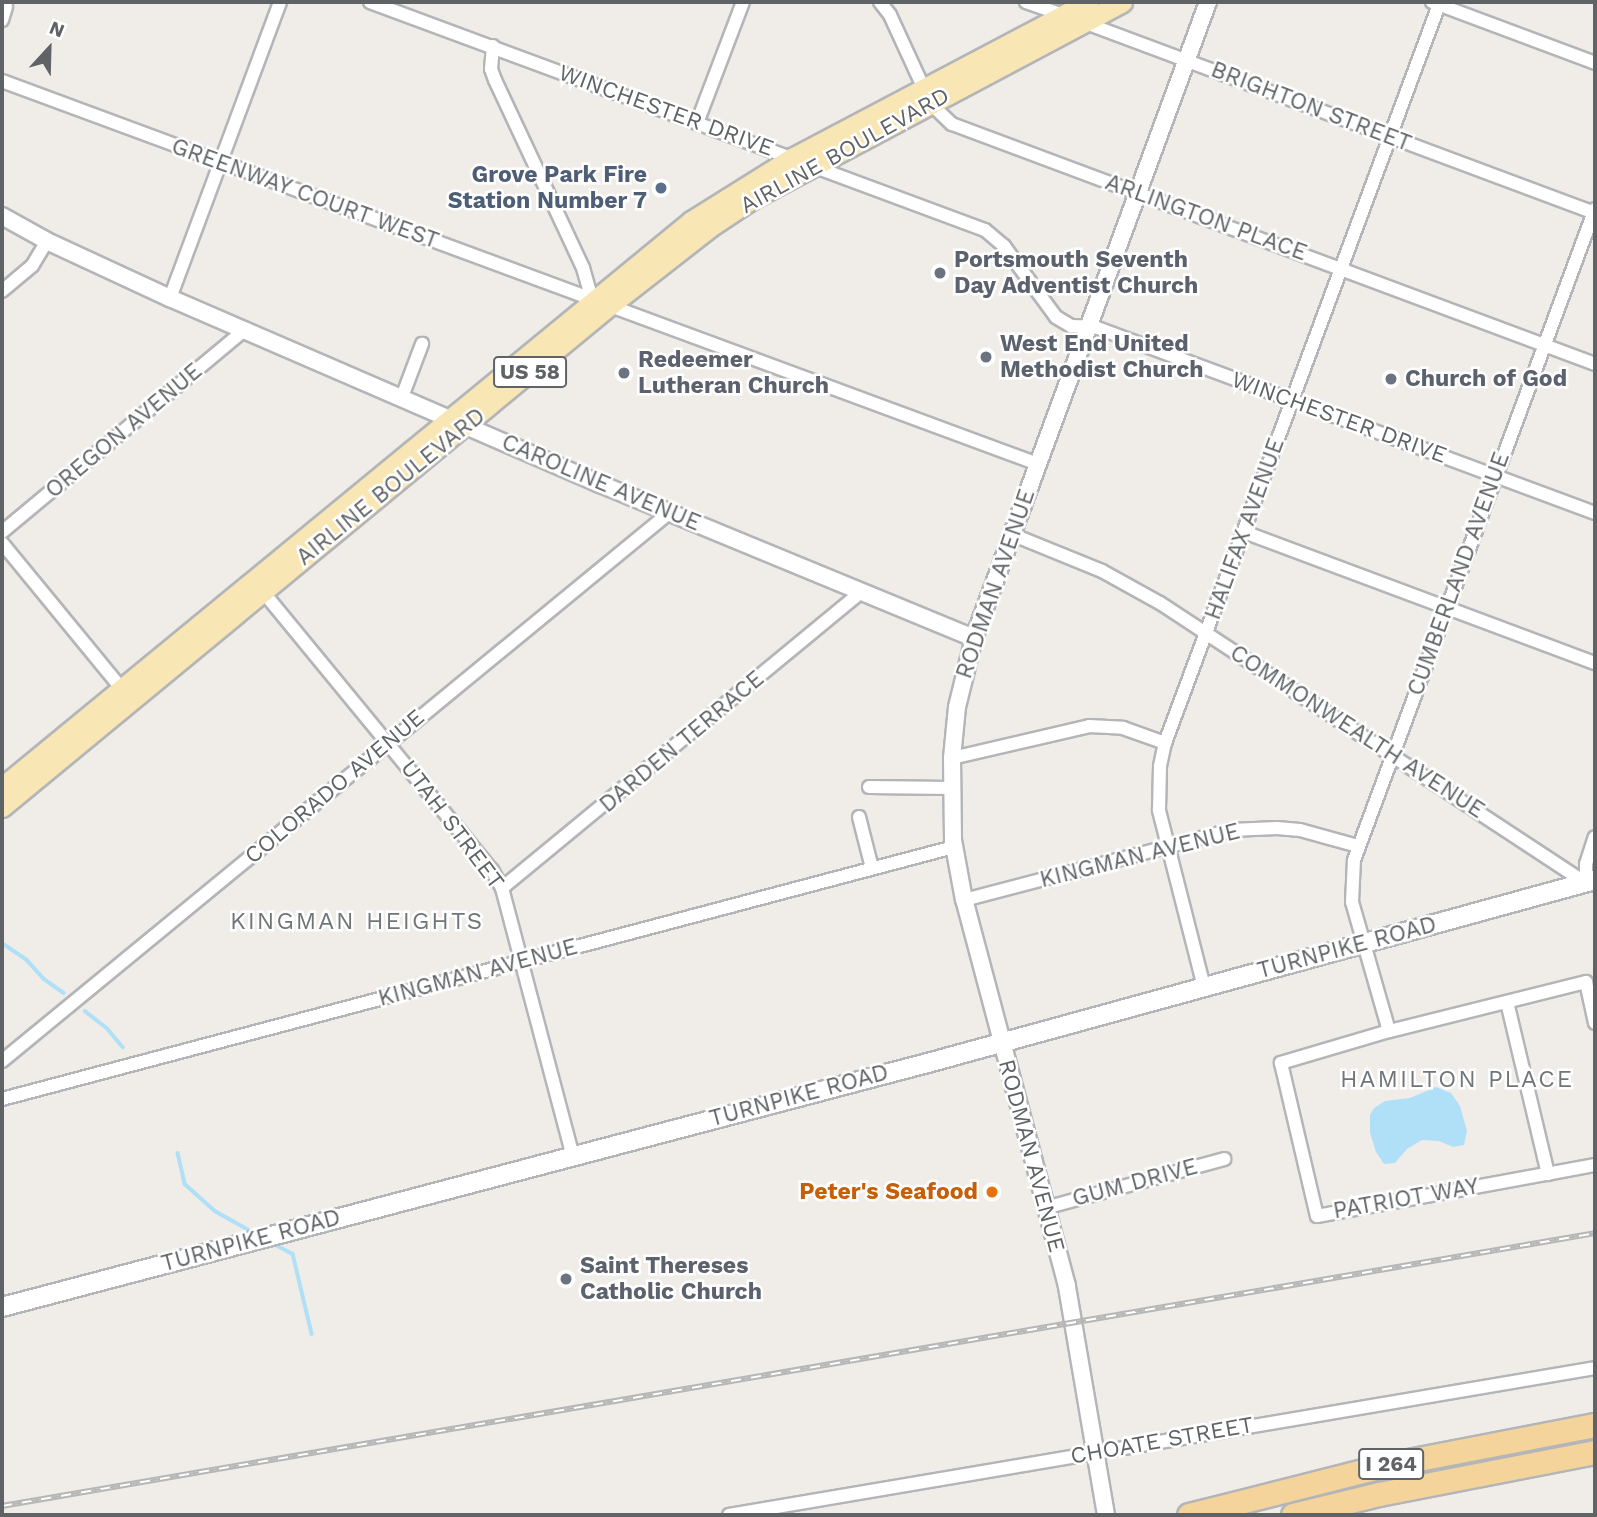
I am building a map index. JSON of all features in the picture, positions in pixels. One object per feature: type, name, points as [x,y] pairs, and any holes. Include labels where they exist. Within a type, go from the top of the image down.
[{"type":"highway","name":"I 264","points":[[1189,1515],[1387,1465],[1595,1425]]},
{"type":"highway","name":"I 264","points":[[1293,1515],[1392,1492],[1595,1452]]},
{"type":"main road","name":"AIRLINE BOULEVARD","points":[[601,303],[752,199],[814,166],[1088,2]]},
{"type":"main road","name":"AIRLINE BOULEVARD","points":[[2,807],[127,694],[601,303],[691,221],[792,158],[1084,23],[1122,2]]},
{"type":"main road","name":"AIRLINE BOULEVARD","points":[[2,787],[127,694]]},
{"type":"main road","name":"TURNPIKE ROAD","points":[[2,1307],[1001,1042],[1591,882]]},
{"type":"street","points":[[170,298],[280,2]]},
{"type":"street","name":"WINCHESTER DRIVE","points":[[370,2],[985,230],[1004,246],[1056,317],[1070,326],[1088,326],[1595,513]]},
{"type":"street","points":[[697,122],[743,2]]},
{"type":"street","name":"ARLINGTON PLACE","points":[[880,2],[890,15],[927,97],[952,124],[1595,364]]},
{"type":"street","name":"BRIGHTON STREET","points":[[1026,2],[1595,211]]},
{"type":"street","name":"RODMAN AVENUE","points":[[1106,1515],[1076,1334],[964,900],[954,846],[952,758],[957,707],[974,638],[1208,2]]},
{"type":"street","points":[[1437,3],[1595,63]]},
{"type":"street","name":"HALIFAX AVENUE","points":[[1205,987],[1167,847],[1158,788],[1165,744],[1437,3]]},
{"type":"street","points":[[2,20],[6,7]]},
{"type":"street","points":[[493,46],[491,69],[495,80],[601,303]]},
{"type":"street","name":"GREENWAY COURT WEST","points":[[2,81],[1038,464]]},
{"type":"street","name":"CUMBERLAND AVENUE","points":[[1363,943],[1351,888],[1358,846],[1595,211]]},
{"type":"street","name":"CAROLINE AVENUE","points":[[2,216],[47,241],[170,298],[669,513],[974,638]]},
{"type":"street","points":[[2,290],[32,266],[47,241]]},
{"type":"street","name":"OREGON AVENUE","points":[[2,532],[246,329]]},
{"type":"street","points":[[402,397],[422,344]]},
{"type":"street","name":"COLORADO AVENUE","points":[[2,1061],[669,513]]},
{"type":"street","points":[[1244,532],[1595,663]]},
{"type":"street","name":"COMMONWEALTH AVENUE","points":[[1011,534],[1102,571],[1207,633],[1591,882]]},
{"type":"street","points":[[2,543],[127,694]]},
{"type":"street","name":"UTAH STREET","points":[[258,586],[492,870],[502,888],[573,1156]]},
{"type":"street","name":"DARDEN TERRACE","points":[[502,888],[860,593]]},
{"type":"street","points":[[952,758],[1089,726],[1124,728],[1165,744]]},
{"type":"street","points":[[869,787],[951,788]]},
{"type":"street","points":[[859,817],[872,868]]},
{"type":"street","name":"KINGMAN AVENUE","points":[[964,900],[1167,847],[1254,828],[1300,830],[1358,846]]},
{"type":"street","points":[[1591,882],[1586,863],[1595,837]]},
{"type":"street","name":"KINGMAN AVENUE","points":[[2,1099],[954,846]]},
{"type":"street","points":[[1363,943],[1389,1031]]},
{"type":"street","name":"PATRIOT WAY","points":[[1595,1023],[1586,982],[1389,1031],[1281,1063],[1317,1216],[1595,1165]]},
{"type":"street","points":[[1507,1002],[1548,1174]]},
{"type":"street","name":"GUM DRIVE","points":[[1045,1208],[1224,1159]]},
{"type":"street","name":"CHOATE STREET","points":[[729,1515],[1595,1368]]},
{"type":"water","points":[[1436,1087],[1451,1093],[1460,1106],[1467,1131],[1464,1145],[1453,1147],[1439,1141],[1422,1140],[1407,1149],[1395,1163],[1384,1164],[1376,1152],[1370,1133],[1370,1115],[1374,1108],[1385,1101],[1410,1098]]},
{"type":"waterway","points":[[2,943],[27,960],[44,979],[64,993]]},
{"type":"waterway","points":[[85,1011],[107,1028],[123,1047]]},
{"type":"waterway","points":[[178,1153],[185,1184],[215,1211],[251,1231]]},
{"type":"waterway","points":[[274,1244],[293,1254],[312,1334]]},
{"type":"railway","points":[[2,1506],[1595,1233]]},
{"type":"place","name":"Grove Park Fire Station Number 7","points":[[661,188]]},
{"type":"place","name":"Portsmouth Seventh Day Adventist Church","points":[[940,273]]},
{"type":"place","name":"West End United Methodist Church","points":[[986,357]]},
{"type":"place","name":"Redeemer Lutheran Church","points":[[624,373]]},
{"type":"place","name":"Church of God","points":[[1391,379]]},
{"type":"place","name":"Peter's Seafood","points":[[992,1192]]},
{"type":"place","name":"Saint Thereses Catholic Church","points":[[566,1279]]},
{"type":"district","name":"KINGMAN HEIGHTS","points":[[357,922]]},
{"type":"district","name":"HAMILTON PLACE","points":[[1457,1080]]}]
